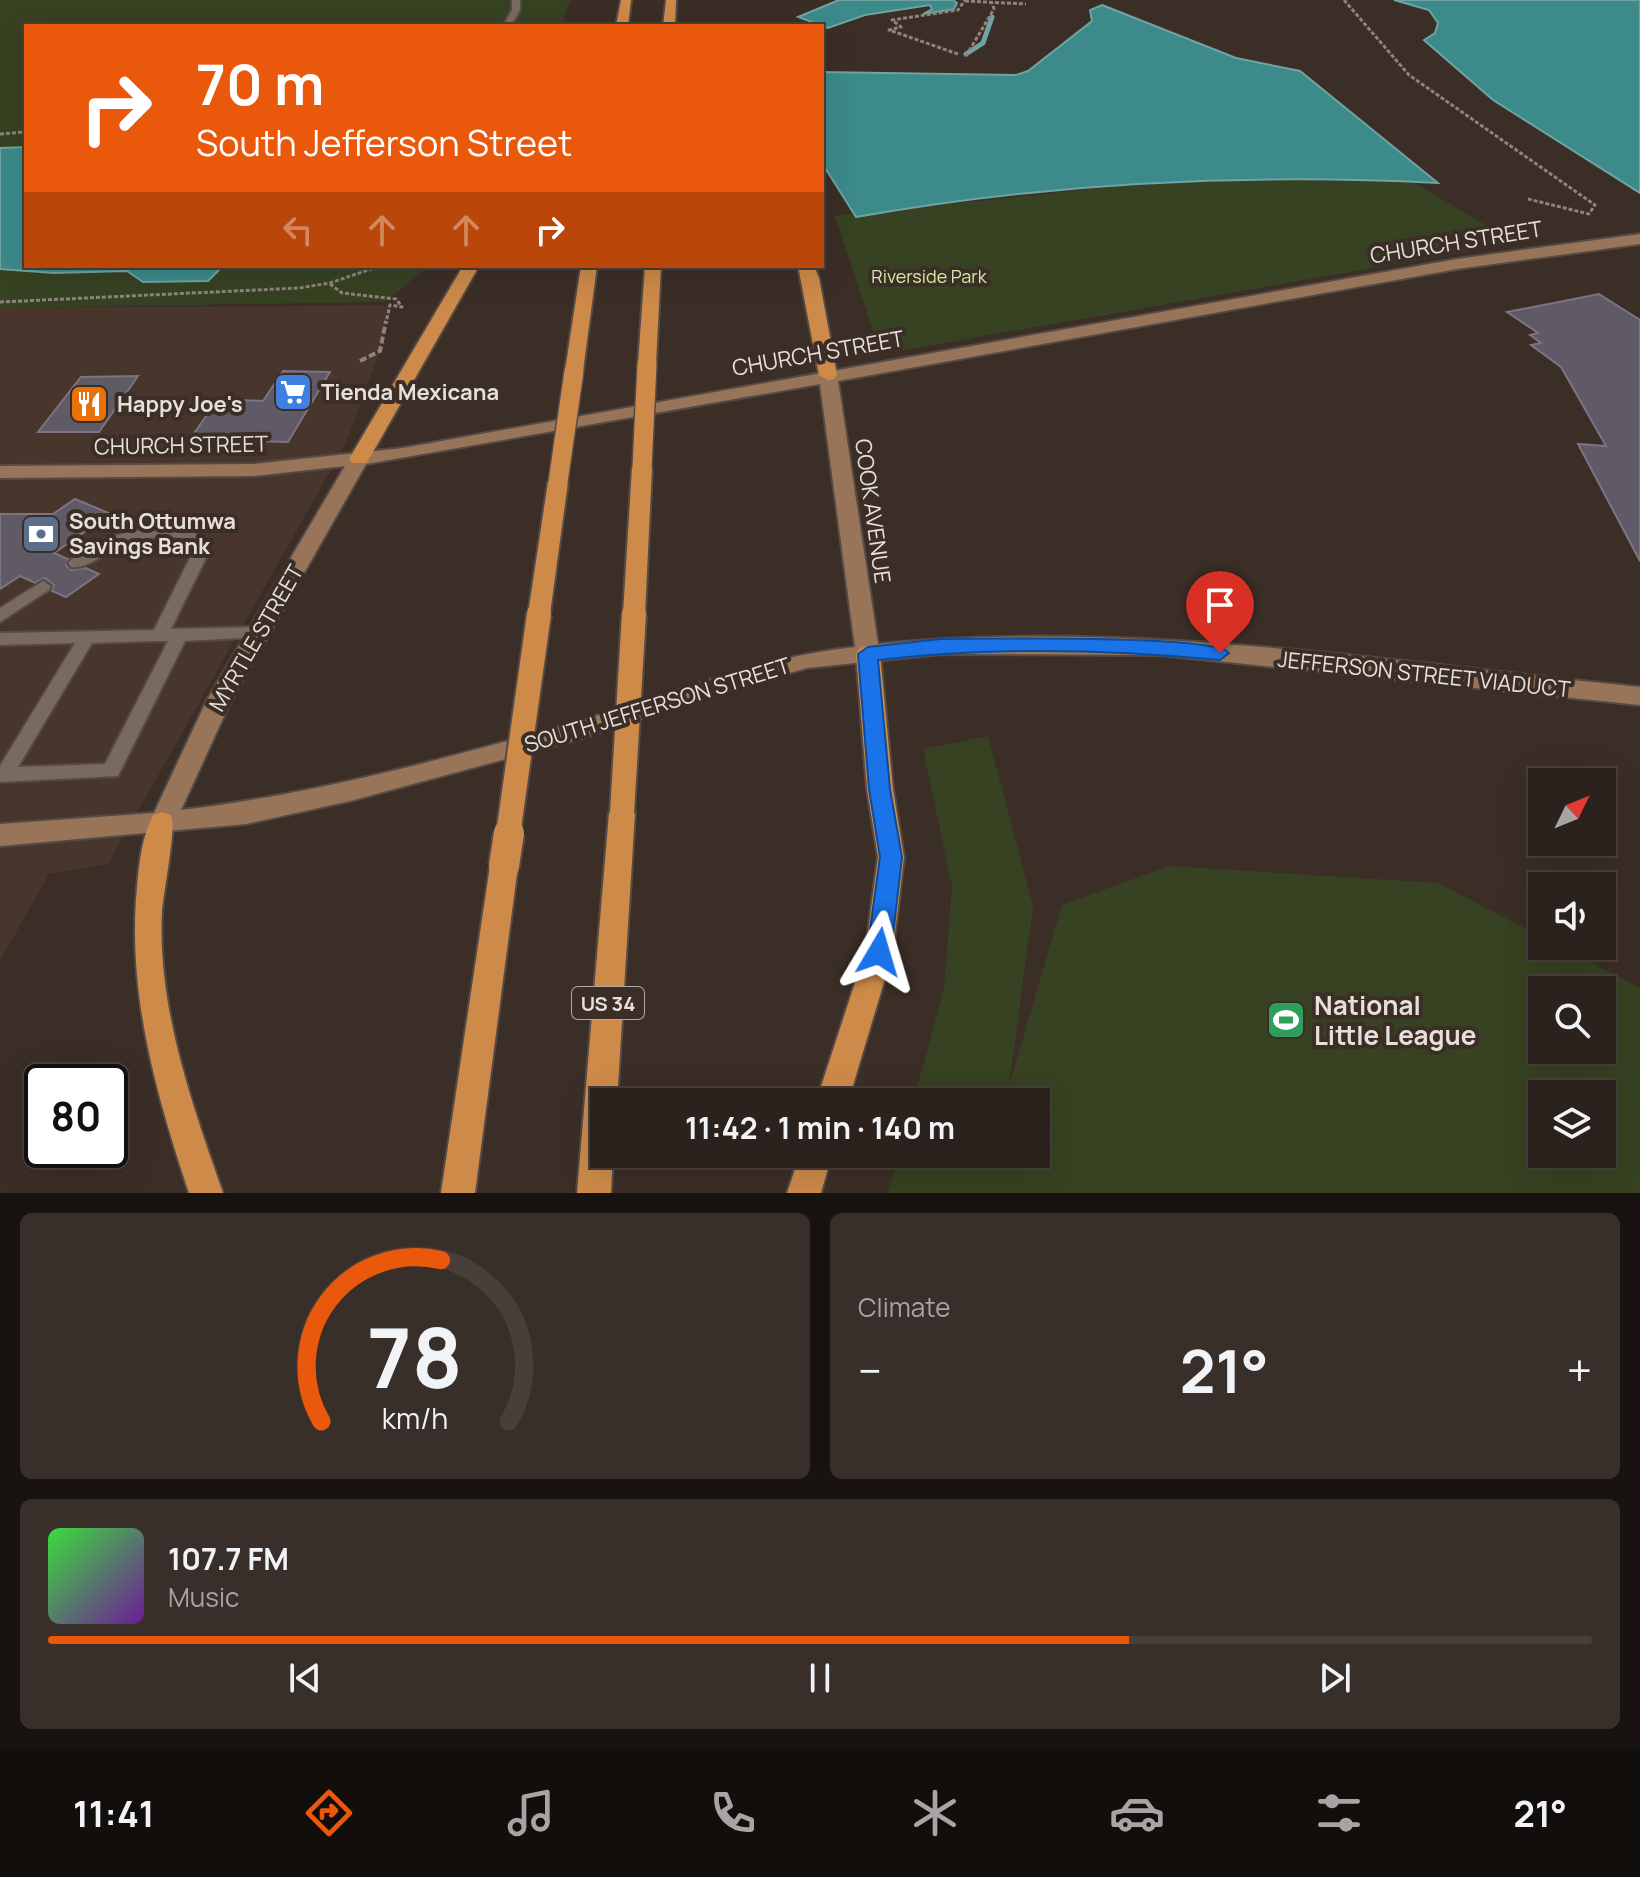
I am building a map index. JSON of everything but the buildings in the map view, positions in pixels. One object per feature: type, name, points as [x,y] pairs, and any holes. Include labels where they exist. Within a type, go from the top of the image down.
[{"type":"highway","points":[[621,24],[626,0]]},
{"type":"highway","points":[[669,24],[671,0]]},
{"type":"highway","points":[[359,459],[470,268]]},
{"type":"highway","points":[[458,1193],[589,268]]},
{"type":"highway","name":"US 34","points":[[594,1193],[622,813],[653,268]]},
{"type":"highway","points":[[807,268],[828,375]]},
{"type":"highway","points":[[836,1088],[879,952],[891,857],[880,789],[868,654]]},
{"type":"highway","points":[[162,823],[150,864],[148,979],[180,1118],[206,1193]]},
{"type":"highway","points":[[804,1193],[812,1168]]},
{"type":"main road","name":"CHURCH STREET","points":[[0,472],[253,470],[359,459],[1457,264],[1640,239]]},
{"type":"main road","name":"COOK AVENUE","points":[[828,375],[868,654]]},
{"type":"main road","name":"MYRTLE STREET","points":[[162,823],[218,702],[359,459]]},
{"type":"main road","name":"SOUTH JEFFERSON STREET","points":[[0,835],[162,823],[246,813],[350,791],[583,729],[698,690],[807,660],[941,646],[1160,647]]},
{"type":"main road","name":"JEFFERSON STREET VIADUCT","points":[[1160,647],[1640,696]]},
{"type":"lane","points":[[508,24],[516,10],[516,0]]},
{"type":"lane","points":[[76,563],[94,552],[153,530],[189,533],[198,558],[159,637]]},
{"type":"lane","points":[[0,616],[43,586]]},
{"type":"lane","points":[[0,639],[257,633]]},
{"type":"lane","points":[[2,775],[111,771],[179,636]]},
{"type":"lane","points":[[2,775],[86,638]]},
{"type":"path","points":[[958,54],[889,30],[901,27],[892,20],[958,10],[965,0],[1026,4]]},
{"type":"path","points":[[1344,0],[1409,75],[1595,205],[1589,214],[1576,213],[1528,199]]},
{"type":"path","points":[[966,56],[994,9],[992,3]]},
{"type":"path","points":[[0,134],[24,132]]},
{"type":"path","points":[[0,302],[224,294],[330,283],[374,268]]},
{"type":"path","points":[[330,283],[342,293],[396,299],[402,307],[390,305],[380,351],[360,361]]},
{"type":"shaded area","points":[[390,305],[380,351],[345,445],[108,864],[49,874],[0,961],[0,308]]},
{"type":"green space","points":[[0,0],[570,0],[562,24],[24,24],[24,268],[427,268],[385,302],[0,308]]},
{"type":"green space","name":"Riverside Park","points":[[1186,179],[1413,182],[1516,243],[881,354],[835,216]]},
{"type":"green space","name":"National Little League","points":[[988,736],[1033,906],[1009,1086],[1062,905],[1169,866],[1438,883],[1528,930],[1528,960],[1586,960],[1640,988],[1640,1193],[888,1193],[895,1168],[1050,1168],[1050,1088],[917,1088],[944,989],[952,886],[923,749]]},
{"type":"water","points":[[839,0],[953,0],[957,3],[954,9],[923,14],[932,9],[930,5],[865,15],[828,28],[798,17]]},
{"type":"water","points":[[1394,0],[1640,0],[1640,193],[1493,100],[1424,40],[1435,33],[1438,23],[1429,10]]},
{"type":"water","points":[[1102,5],[1236,58],[1300,71],[1438,183],[1292,179],[1146,184],[1001,196],[856,217],[824,166],[824,72],[1016,75],[1028,71],[1092,21],[1090,10]]},
{"type":"water","points":[[24,147],[24,268],[221,268],[208,281],[143,282],[127,271],[54,273],[0,269],[0,148]]},
{"type":"waterway","points":[[966,54],[983,43],[992,17]]},
{"type":"place","name":"Tienda Mexicana","points":[[293,392]]},
{"type":"place","name":"Happy Joe's","points":[[89,404]]},
{"type":"place","name":"South Ottumwa Savings Bank","points":[[41,534]]},
{"type":"place","name":"National Little League","points":[[1286,1020]]},
{"type":"route","points":[[879,952],[891,857],[880,789],[868,654],[941,646],[1160,647],[1220,653]]}]
